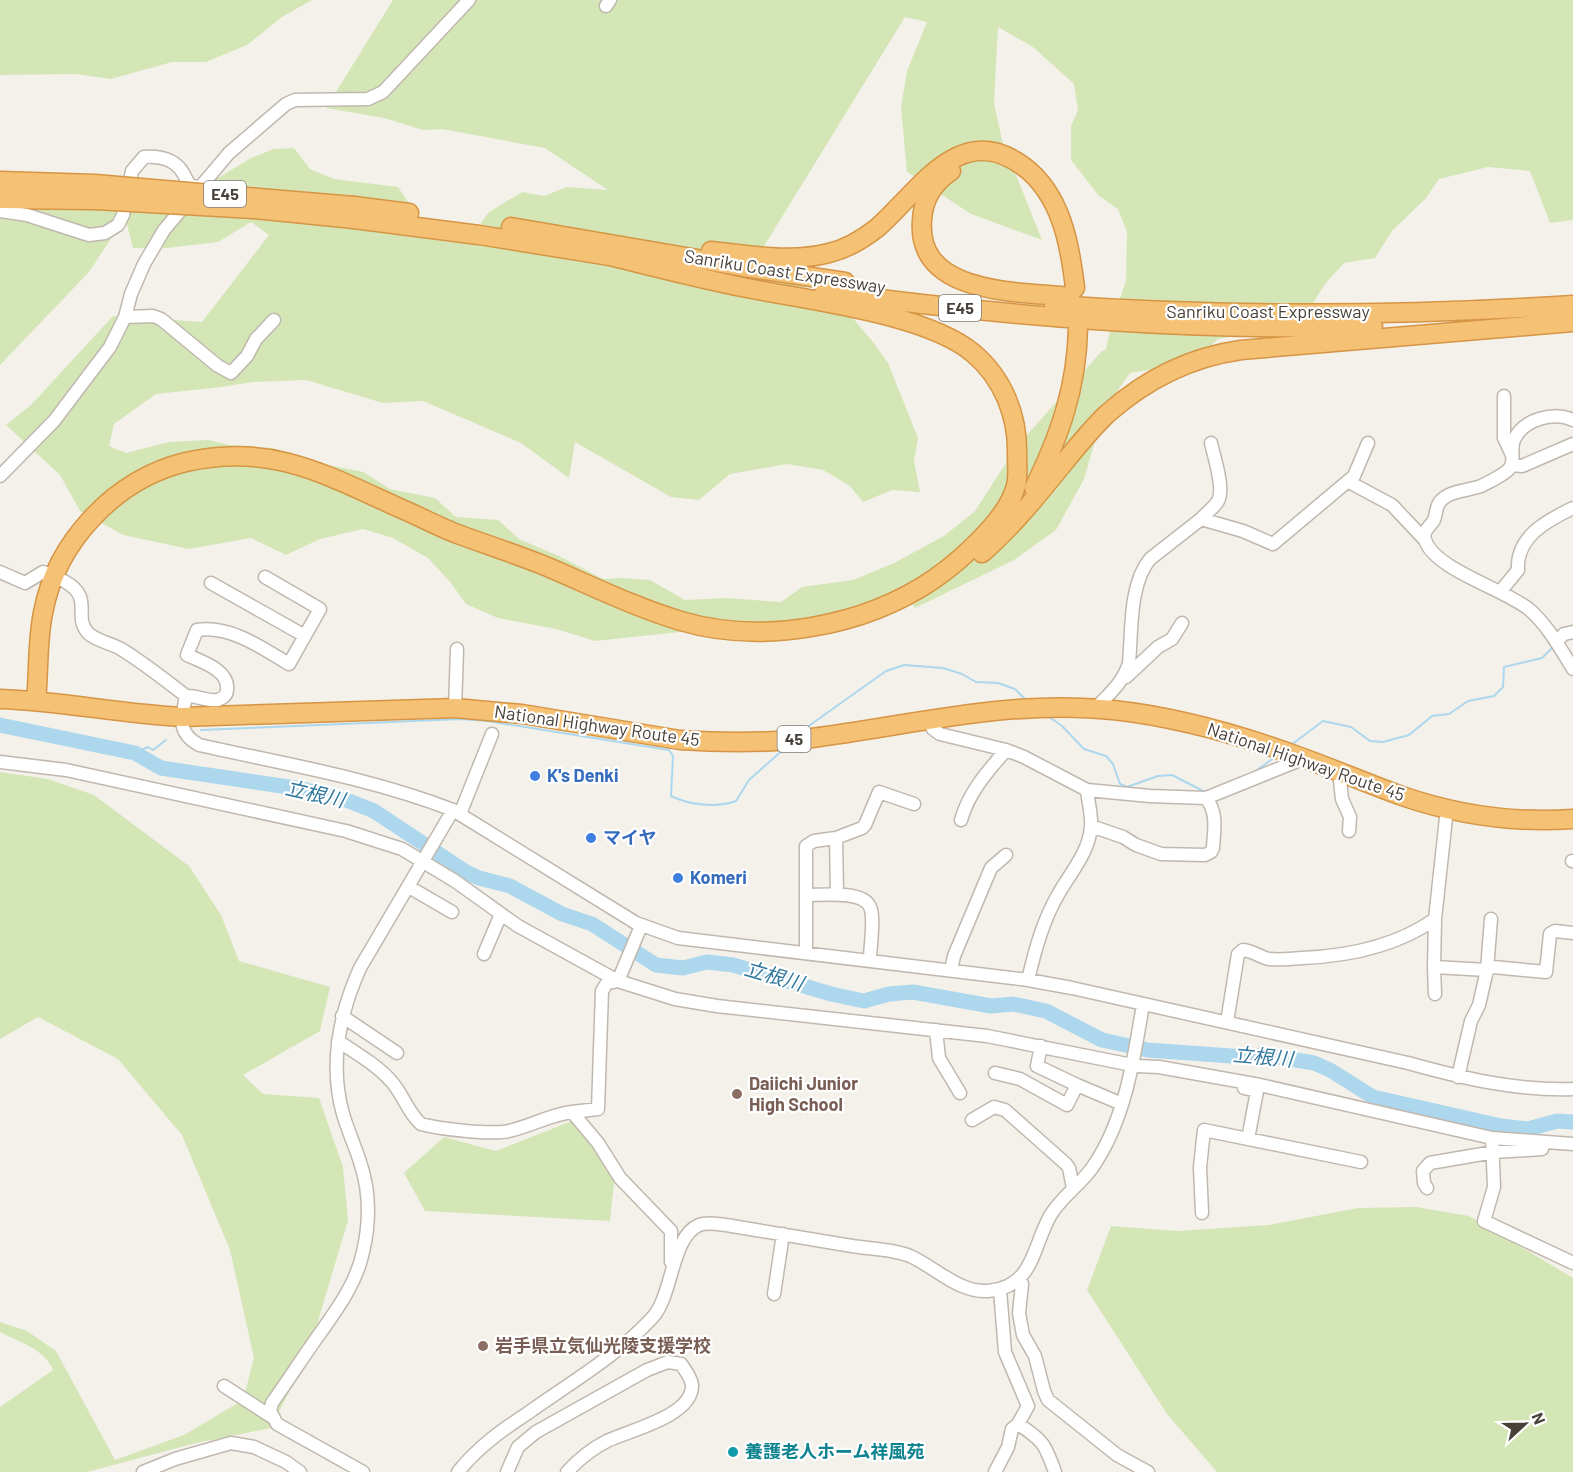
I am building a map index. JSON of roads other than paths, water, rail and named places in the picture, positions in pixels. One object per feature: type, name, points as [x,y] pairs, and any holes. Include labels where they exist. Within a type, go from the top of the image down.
[{"type":"highway","points":[[610,250],[695,249],[786,258],[829,253],[859,240],[876,228],[928,174],[942,164],[966,154],[991,152],[1021,165],[1037,179],[1051,198],[1065,231],[1072,262],[1070,289],[1054,236],[1041,204],[1028,185],[1013,173],[987,163],[966,165],[948,173],[929,192],[922,213],[921,225],[925,248],[937,266],[948,275],[980,287],[1139,304],[1189,312]]},
{"type":"highway","name":"Sanriku Coast Expressway","points":[[0,181],[254,209],[354,212],[479,235],[610,250],[898,289],[1037,303],[1259,315],[1481,310],[1573,305]]},
{"type":"highway","name":"Sanriku Coast Expressway","points":[[0,199],[96,192]]},
{"type":"highway","name":"Sanriku Coast Expressway","points":[[610,250],[803,289],[955,308],[1090,320],[1212,326],[1327,327],[1573,322]]},
{"type":"highway","points":[[610,250],[742,287],[882,315],[943,335],[972,351],[999,383],[1014,418],[1017,436],[1016,489],[1010,515]]},
{"type":"highway","points":[[36,701],[42,615],[48,594],[69,546],[84,527],[120,494],[160,471],[181,463],[234,455],[281,460],[314,470],[458,534],[497,546],[650,611],[684,622],[724,630],[781,630],[838,622],[901,598],[929,582],[950,567],[987,532],[1010,515],[1106,414],[1149,382],[1201,359],[1225,352],[1573,322]]},
{"type":"highway","points":[[1010,515],[1046,437],[1060,395],[1073,326]]},
{"type":"highway","name":"National Highway Route 45","points":[[0,699],[183,717],[455,708],[522,714],[704,742],[768,742],[813,738],[927,719],[1029,707],[1095,709],[1156,716],[1208,727],[1305,758],[1403,796],[1446,809],[1500,818],[1573,819]]},
{"type":"street","points":[[0,476],[54,421],[76,394],[110,346],[125,317],[135,284],[153,247],[164,230],[229,153],[286,104],[305,99],[369,99],[383,92],[469,0]]},
{"type":"street","points":[[0,211],[27,215],[89,235],[105,233],[118,225],[123,215],[132,171],[144,157],[154,156],[168,159],[178,166],[191,186],[201,186]]},
{"type":"street","points":[[125,317],[153,316],[161,319],[218,366],[231,373],[247,356],[256,339],[272,325],[274,320]]},
{"type":"street","points":[[1504,396],[1504,438],[1512,460],[1521,466],[1573,444]]},
{"type":"street","points":[[1424,539],[1425,532],[1434,521],[1438,504],[1444,498],[1480,486],[1508,471],[1515,439],[1522,429],[1541,418],[1554,416],[1573,420]]},
{"type":"street","points":[[1121,682],[1129,663],[1134,600],[1140,574],[1150,559],[1217,504],[1220,486],[1211,443]]},
{"type":"street","points":[[1201,519],[1243,531],[1273,544],[1349,482],[1354,476],[1368,443]]},
{"type":"street","points":[[1349,482],[1392,505],[1442,560],[1515,599],[1529,610],[1556,642],[1573,669]]},
{"type":"street","points":[[1500,592],[1518,570],[1517,560],[1523,543],[1541,525],[1573,508]]},
{"type":"street","points":[[0,572],[25,583],[46,573]]},
{"type":"street","points":[[64,581],[80,593],[83,624],[91,635],[120,649],[186,696],[216,700],[223,698],[228,687],[218,671],[187,655],[197,630],[220,630],[241,637],[289,664],[320,609],[265,577]]},
{"type":"street","points":[[212,583],[304,636]]},
{"type":"street","points":[[1095,709],[1158,647],[1172,639],[1182,623]]},
{"type":"street","points":[[1556,642],[1564,634],[1573,632]]},
{"type":"street","points":[[455,708],[457,649]]},
{"type":"street","points":[[186,696],[183,732],[189,740],[199,745],[378,784],[420,797],[453,814],[638,931],[678,938],[870,959],[1028,980],[1142,1010],[1227,1022],[1408,1063],[1458,1077],[1536,1089],[1573,1089]]},
{"type":"street","points":[[927,719],[933,729],[940,734],[1024,757],[1087,790],[1206,798],[1305,758]]},
{"type":"street","points":[[272,1416],[272,1403],[354,1282],[367,1232],[366,1188],[338,1088],[336,1066],[342,1016],[360,968],[453,814],[492,734]]},
{"type":"street","points":[[961,820],[966,803],[1005,750]]},
{"type":"street","points":[[0,762],[66,770],[346,831],[402,849],[425,859],[518,926],[619,978],[675,999],[717,1006],[987,1036],[1257,1091],[1248,1139]]},
{"type":"street","points":[[1339,771],[1342,799],[1350,816],[1349,831]]},
{"type":"street","points":[[1028,980],[1036,944],[1058,894],[1078,862],[1088,840],[1091,826],[1087,790]]},
{"type":"street","points":[[806,953],[806,846],[814,841],[836,838],[865,825],[879,792],[914,804]]},
{"type":"street","points":[[1091,826],[1124,837],[1136,845],[1161,854],[1205,855],[1213,848],[1215,820],[1211,804],[1206,798]]},
{"type":"street","points":[[1435,994],[1436,919],[1446,809]]},
{"type":"street","points":[[836,838],[837,894]]},
{"type":"street","points":[[951,970],[954,956],[991,868],[1006,855]]},
{"type":"street","points":[[409,887],[452,912]]},
{"type":"street","points":[[807,895],[837,894],[859,897],[870,906],[870,959]]},
{"type":"street","points":[[484,954],[501,914]]},
{"type":"street","points":[[1227,1022],[1238,954],[1243,950],[1253,951],[1268,958],[1335,956],[1375,947],[1422,928],[1436,919]]},
{"type":"street","points":[[1458,1077],[1471,1021],[1479,1005],[1487,970],[1491,919]]},
{"type":"street","points":[[338,1041],[391,1080],[404,1097],[413,1117],[421,1124],[498,1133],[511,1131],[547,1117],[598,1109],[602,991],[607,983],[619,978],[638,931]]},
{"type":"street","points":[[1434,967],[1487,970],[1493,967],[1546,972],[1550,934],[1555,931],[1573,933]]},
{"type":"street","points":[[458,1472],[471,1455],[498,1433],[606,1358],[654,1316],[670,1280],[680,1248],[690,1231],[699,1225],[707,1223],[726,1225],[908,1255],[973,1290],[985,1292],[1000,1290],[1020,1280],[1027,1272],[1049,1218],[1099,1156],[1122,1104],[1134,1065],[1142,1010]]},
{"type":"street","points":[[342,1016],[397,1053]]},
{"type":"street","points":[[936,1030],[939,1058],[960,1093]]},
{"type":"street","points":[[1041,1046],[1037,1066],[1122,1104]]},
{"type":"street","points":[[1134,1065],[1159,1066],[1260,1085],[1492,1138],[1569,1144]]},
{"type":"street","points":[[995,1073],[1020,1079],[1067,1105],[1077,1085]]},
{"type":"street","points":[[972,1120],[994,1107],[1005,1110],[1066,1164],[1073,1188]]},
{"type":"street","points":[[572,1112],[598,1143],[620,1178],[667,1224],[671,1231],[670,1280]]},
{"type":"street","points":[[1202,1213],[1200,1167],[1204,1130],[1361,1162]]},
{"type":"street","points":[[1492,1138],[1494,1187],[1484,1221],[1573,1263]]},
{"type":"street","points":[[1427,1188],[1423,1171],[1430,1163],[1494,1152],[1538,1150],[1569,1144]]},
{"type":"street","points":[[774,1294],[783,1234]]},
{"type":"street","points":[[1020,1280],[1022,1284],[1019,1313],[1023,1335],[1035,1356],[1048,1400],[1117,1455],[1148,1472]]},
{"type":"street","points":[[995,1472],[1008,1447],[1012,1428],[1018,1424],[1028,1406],[1005,1352],[1000,1290]]},
{"type":"street","points":[[507,1472],[518,1448],[536,1432],[647,1370],[668,1362],[681,1364],[689,1375],[692,1386],[687,1400],[676,1412],[608,1441],[585,1454],[567,1472]]},
{"type":"street","points":[[224,1386],[272,1416],[277,1424],[363,1472]]},
{"type":"street","points":[[1018,1424],[1042,1440],[1055,1472]]},
{"type":"street","points":[[143,1472],[175,1459],[231,1443],[254,1447],[286,1462],[300,1472]]},
{"type":"street","points":[[1047,1472],[1049,1456]]},
{"type":"waterway","points":[[1291,745],[1323,721],[1351,727],[1370,741],[1383,742],[1409,735],[1432,716],[1449,714],[1468,701],[1494,696],[1503,687],[1504,667],[1542,658],[1553,647]]},
{"type":"waterway","points":[[803,730],[886,671],[904,665],[943,668],[962,674],[976,682],[998,683],[1015,689],[1026,700]]},
{"type":"waterway","points":[[1048,716],[1062,726],[1084,749],[1106,756],[1113,764],[1120,784],[1127,787],[1158,776],[1172,775],[1207,793]]},
{"type":"waterway","points":[[201,730],[461,719],[487,721],[669,750],[673,756],[671,796],[686,802],[712,805],[736,801],[749,780],[785,748]]},
{"type":"waterway","name":"立根川","points":[[0,725],[135,753],[161,768],[302,789],[349,801],[374,811],[466,872],[510,886],[562,914],[592,924],[656,965],[683,968],[707,962],[733,965],[831,994],[864,1001],[889,994],[913,992],[991,1006],[1013,1004],[1046,1011],[1102,1040],[1148,1050],[1245,1057],[1265,1055],[1314,1063],[1330,1070],[1373,1097],[1501,1126],[1528,1129],[1557,1121],[1573,1122]]},
{"type":"waterway","points":[[135,753],[148,747],[153,750],[166,740]]},
{"type":"waterway","points":[[1253,773],[1275,757]]},
{"type":"place","name":"K's Denki","points":[[535,776]]},
{"type":"place","name":"マイヤ","points":[[591,838]]},
{"type":"place","name":"Komeri","points":[[678,878]]},
{"type":"place","name":"Daiichi Junior High School","points":[[737,1094]]},
{"type":"place","name":"岩手県立気仙光陵支援学校","points":[[483,1346]]},
{"type":"place","name":"養護老人ホーム祥風苑","points":[[733,1452]]}]
